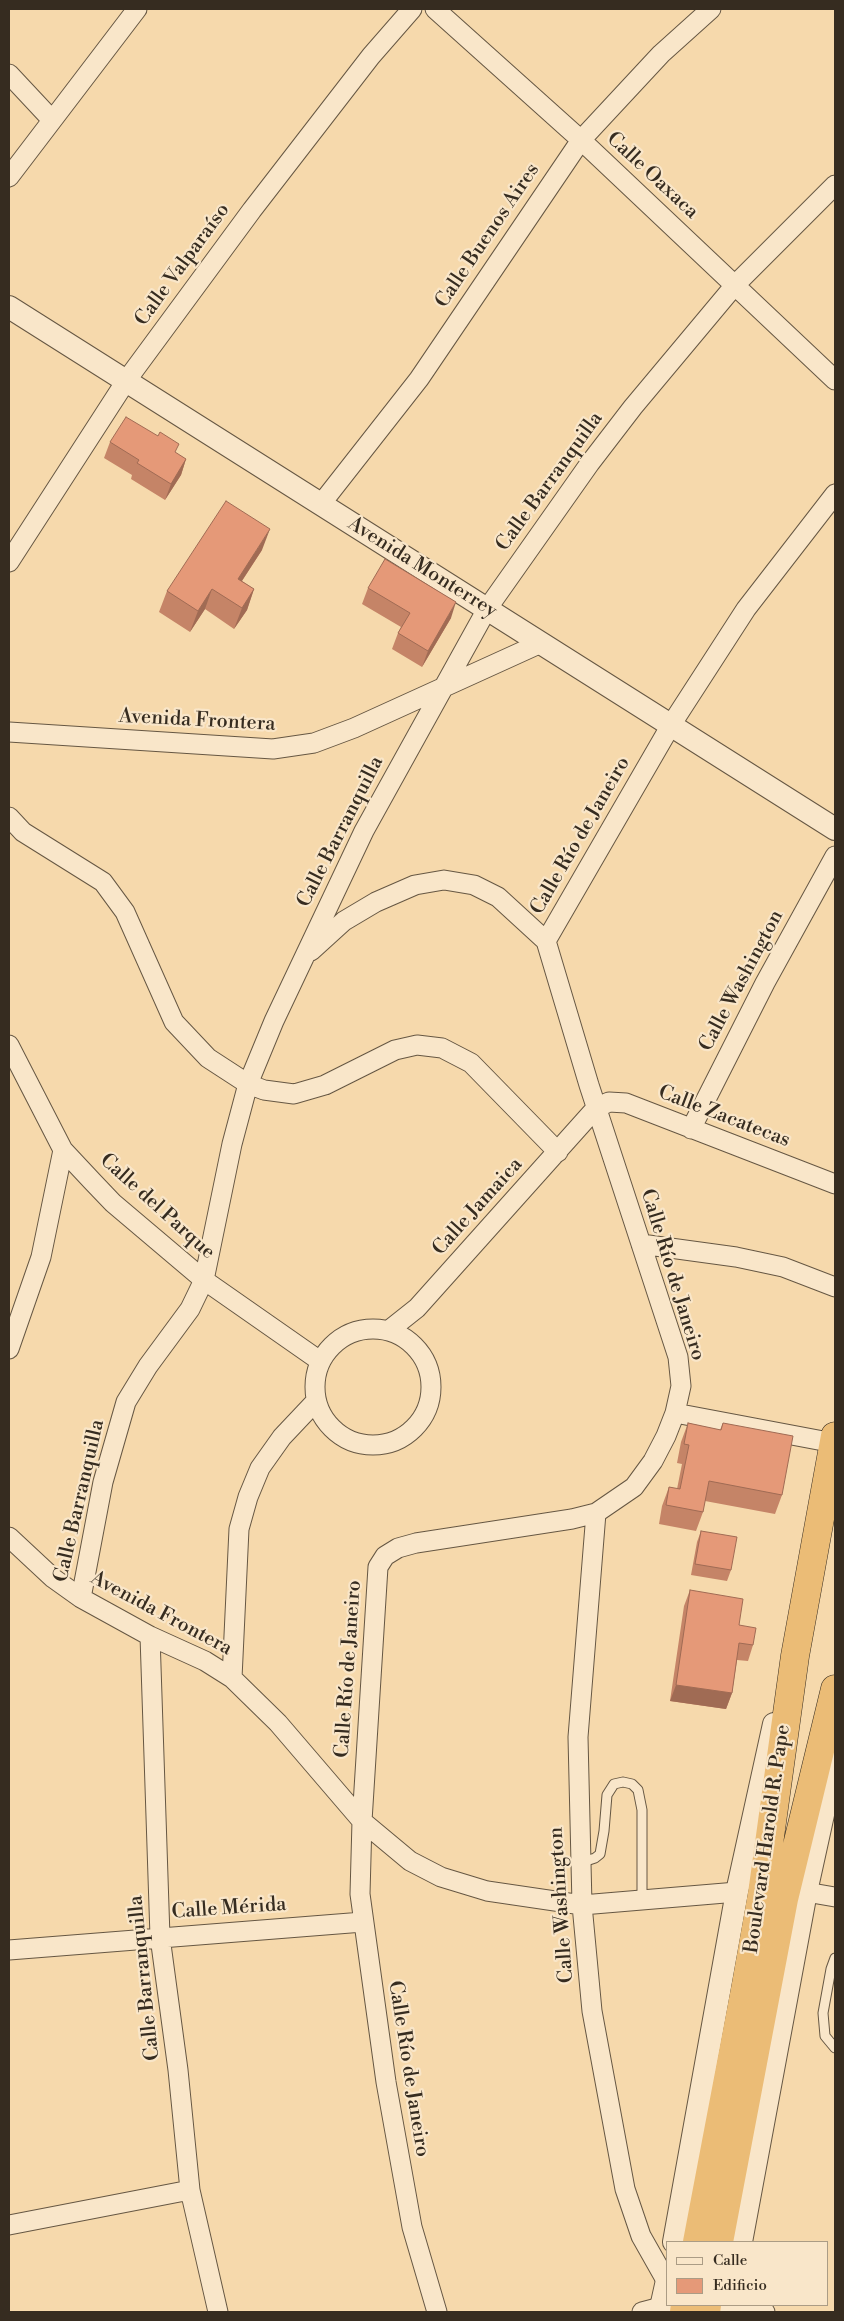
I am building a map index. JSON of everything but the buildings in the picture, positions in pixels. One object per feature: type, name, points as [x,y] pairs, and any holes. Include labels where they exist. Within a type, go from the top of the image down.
[{"type":"highway","name":"Boulevard Harold R. Pape","points":[[719,2241],[756,1986],[762,1894],[794,1656],[834,1439]]},
{"type":"highway","name":"Boulevard Harold R. Pape","points":[[697,2241],[756,1986],[784,1899],[835,1689]]},
{"type":"street","points":[[9,177],[138,9]]},
{"type":"street","name":"Calle Valparaíso","points":[[9,562],[126,380],[263,194],[370,56],[412,9]]},
{"type":"street","name":"Calle Oaxaca","points":[[435,9],[581,140],[835,380]]},
{"type":"street","name":"Calle Buenos Aires","points":[[321,504],[419,379],[581,140],[661,54],[711,9]]},
{"type":"street","points":[[9,74],[52,120]]},
{"type":"street","name":"Calle Barranquilla","points":[[81,1598],[103,1482],[126,1402],[148,1366],[190,1309],[204,1280],[232,1144],[248,1084],[274,1021],[364,831],[487,609],[633,406],[735,285],[835,185]]},
{"type":"street","name":"Avenida Monterrey","points":[[9,307],[835,829]]},
{"type":"street","name":"Calle Río de Janeiro","points":[[437,2312],[412,2227],[386,2082],[362,1922],[360,1894],[362,1821],[378,1567],[385,1556],[398,1548],[416,1543],[572,1519],[596,1513],[634,1486],[653,1461],[675,1412],[680,1386],[678,1357],[596,1108],[546,941],[671,725],[746,609],[835,494]]},
{"type":"street","name":"Avenida Frontera","points":[[9,732],[273,749],[314,743],[541,643]]},
{"type":"street","points":[[9,817],[23,832],[103,882],[125,912],[174,1022],[208,1058],[248,1084],[264,1090],[294,1094],[325,1085],[395,1050],[418,1045],[442,1048],[471,1063],[558,1152]]},
{"type":"street","name":"Calle Washington","points":[[691,1129],[765,983],[835,856]]},
{"type":"street","points":[[304,957],[344,921],[376,902],[414,885],[444,880],[474,885],[498,896],[546,941]]},
{"type":"street","name":"Calle del Parque","points":[[9,1045],[63,1150],[113,1203],[204,1280],[320,1361]]},
{"type":"street","name":"Calle Zacatecas","points":[[596,1108],[609,1102],[626,1103],[835,1184]]},
{"type":"street","name":"Calle Jamaica","points":[[388,1331],[417,1308],[596,1108]]},
{"type":"street","points":[[9,1349],[41,1257],[63,1150]]},
{"type":"street","points":[[641,1244],[736,1257],[784,1267],[835,1287]]},
{"type":"street","points":[[368,1329],[388,1331],[405,1338],[419,1351],[428,1368],[431,1386],[428,1404],[420,1421],[407,1434],[390,1443],[371,1445],[353,1442],[336,1432],[324,1418],[316,1401],[314,1388],[320,1361],[332,1345],[348,1334],[368,1329]]},
{"type":"street","points":[[232,1678],[239,1529],[248,1497],[260,1468],[282,1437],[316,1401]]},
{"type":"street","points":[[675,1412],[834,1439]]},
{"type":"street","name":"Calle Washington","points":[[596,1513],[578,1736],[582,1905],[592,2011],[625,2189],[641,2236],[666,2277]]},
{"type":"street","name":"Avenida Frontera","points":[[9,1538],[53,1578],[81,1598],[150,1636],[205,1660],[232,1678],[278,1723],[362,1821],[410,1861],[441,1877],[487,1891],[582,1905],[737,1892]]},
{"type":"street","name":"Calle Barranquilla","points":[[150,1636],[160,1937],[178,2070],[190,2190],[218,2312]]},
{"type":"street","points":[[674,2241],[737,1892],[781,1695],[794,1656]]},
{"type":"street","points":[[741,2241],[806,1892],[835,1760]]},
{"type":"street","points":[[806,1892],[835,1897]]},
{"type":"street","name":"Calle Mérida","points":[[9,1950],[362,1922]]},
{"type":"street","points":[[9,2224],[190,2190]]},
{"type":"street","points":[[720,2308],[765,2312]]},
{"type":"lane","points":[[580,1863],[595,1858],[600,1854],[607,1795],[614,1784],[624,1782],[632,1784],[638,1790],[642,1810],[642,1901]]},
{"type":"lane","points":[[835,1958],[823,2013],[825,2036],[835,2048]]}]
